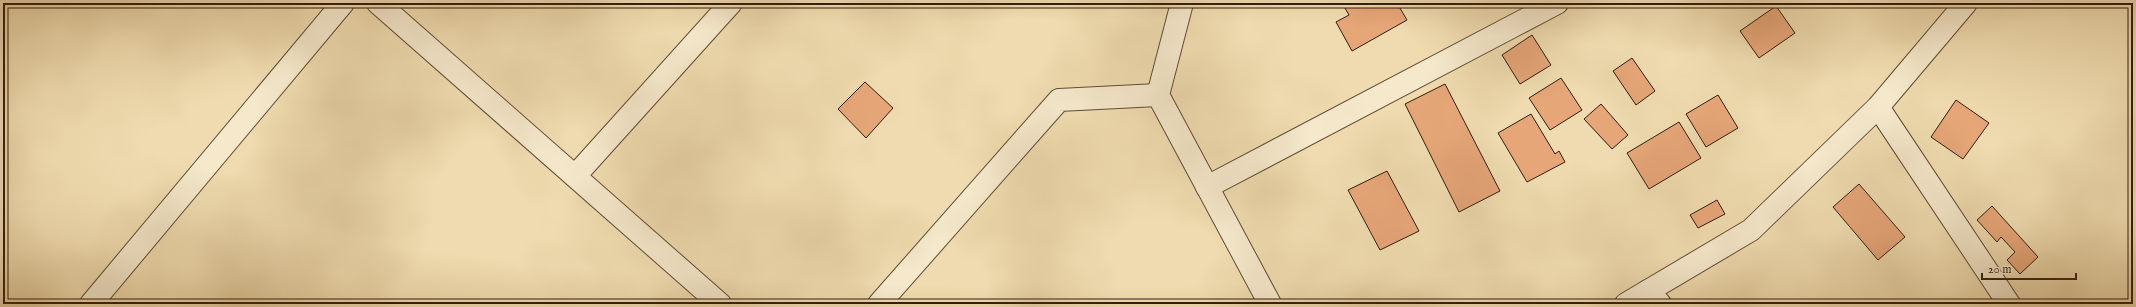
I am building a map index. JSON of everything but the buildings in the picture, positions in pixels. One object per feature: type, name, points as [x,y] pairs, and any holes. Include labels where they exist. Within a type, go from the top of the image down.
[{"type":"street","points":[[91,304],[343,3]]},
{"type":"street","points":[[378,3],[720,304]]},
{"type":"street","points":[[575,176],[731,3]]},
{"type":"street","points":[[1182,3],[1158,95],[1270,304]]},
{"type":"street","points":[[1207,187],[1557,3]]},
{"type":"street","points":[[1626,304],[1654,297],[1751,230],[1878,107],[1966,3]]},
{"type":"street","points":[[879,304],[1059,100],[1158,95]]},
{"type":"street","points":[[1878,107],[2009,304]]}]
